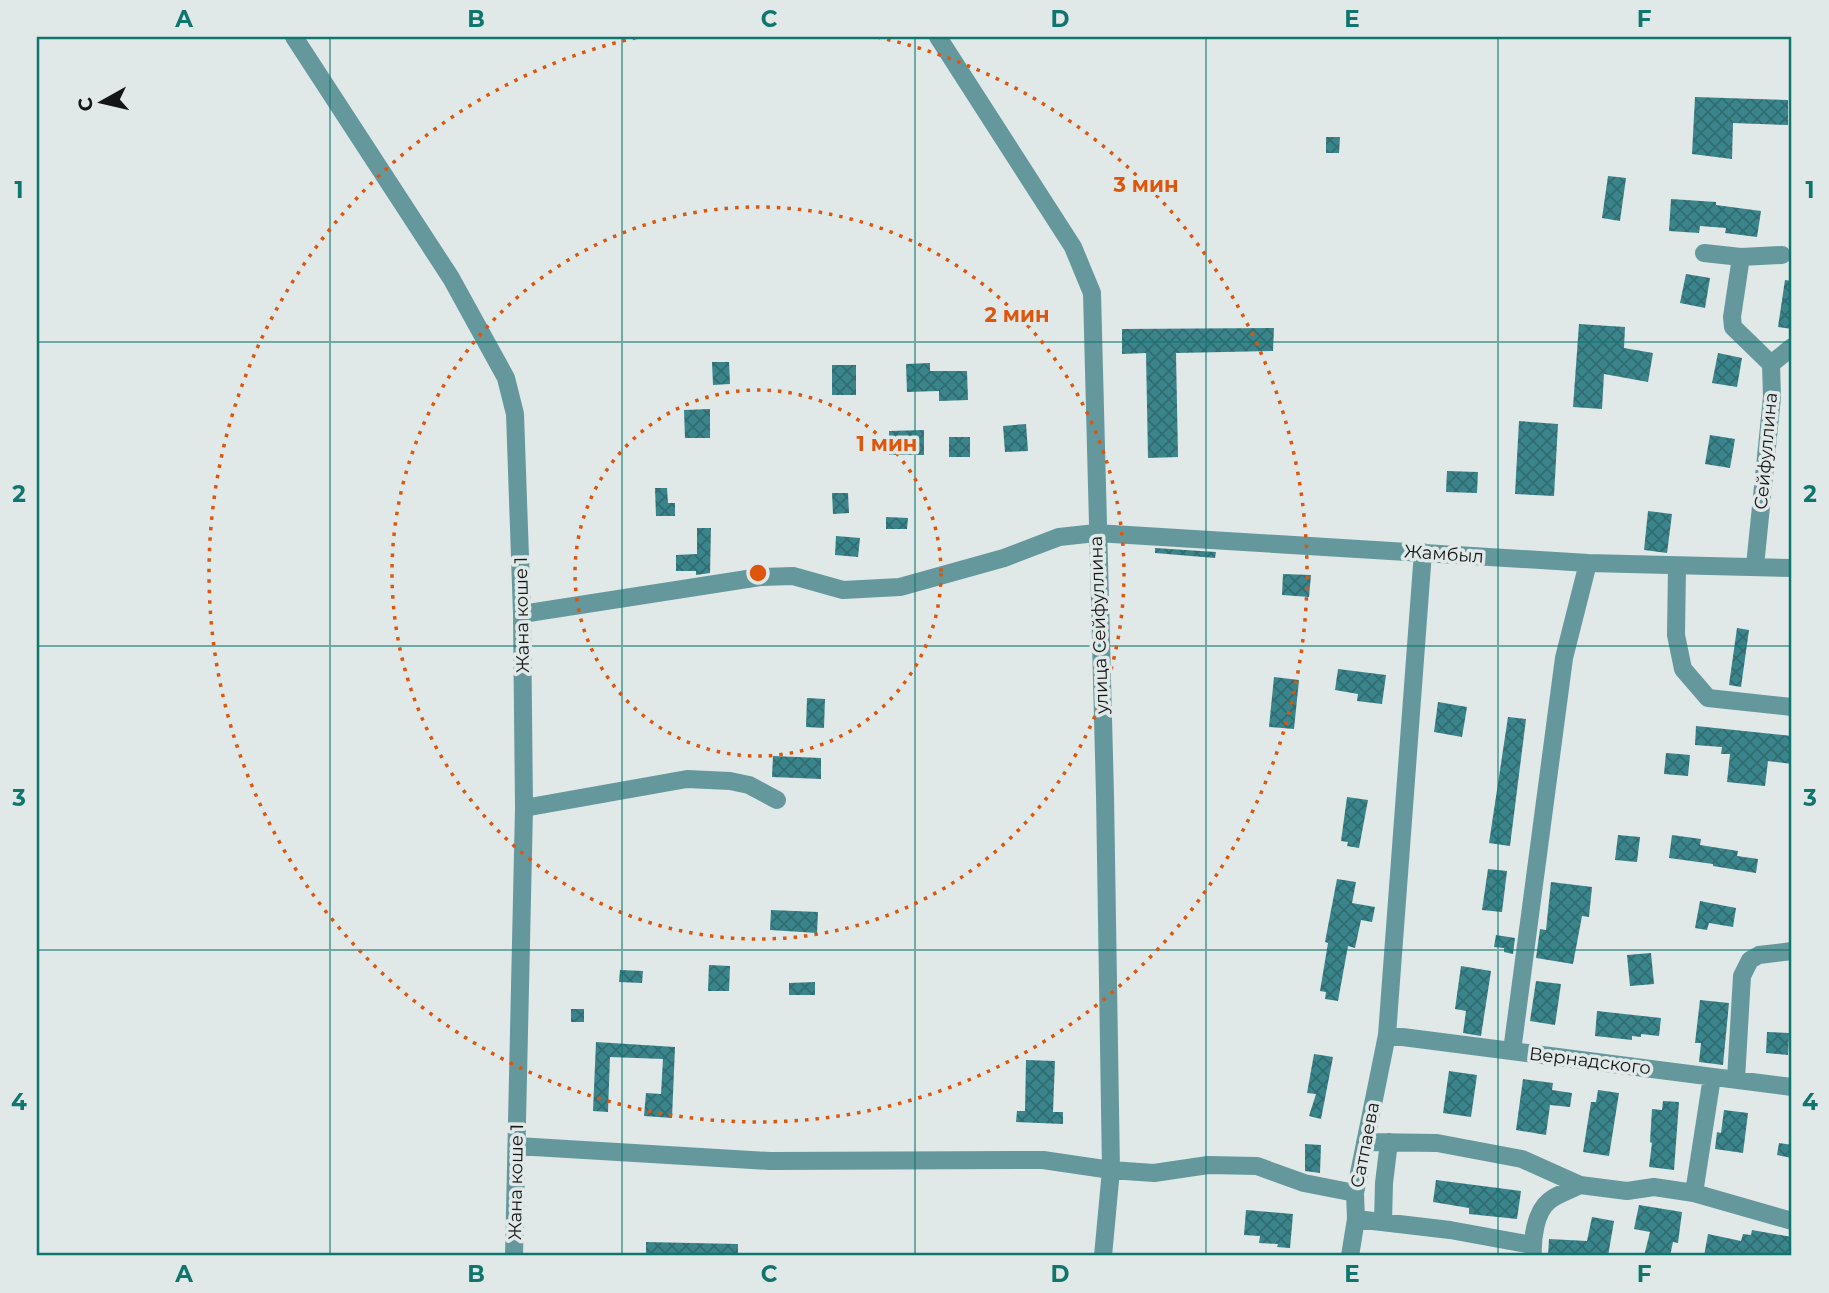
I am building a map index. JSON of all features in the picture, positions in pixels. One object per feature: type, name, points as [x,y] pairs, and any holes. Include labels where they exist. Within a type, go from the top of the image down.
[{"type":"street","name":"Жана коше 1","points":[[294,37],[451,278],[506,379],[515,414],[522,614],[524,808],[514,1256]]},
{"type":"street","name":"улица Сейфуллина","points":[[938,37],[1073,247],[1092,293],[1111,1170],[1103,1256]]},
{"type":"street","points":[[1704,253],[1741,257],[1782,255]]},
{"type":"street","points":[[1741,257],[1732,317],[1733,327],[1771,364],[1792,347]]},
{"type":"street","name":"Сейфуллина","points":[[1755,566],[1772,397],[1771,364]]},
{"type":"street","name":"Жамбыл","points":[[522,614],[760,577],[793,576],[843,590],[900,587],[1004,558],[1059,537],[1096,533],[1588,563],[1792,568]]},
{"type":"street","name":"Сатпаева","points":[[1350,1256],[1356,1219],[1355,1194],[1387,1035],[1423,552]]},
{"type":"street","points":[[1512,1051],[1564,658],[1588,563]]},
{"type":"street","points":[[1677,566],[1676,635],[1683,669],[1708,698],[1792,707]]},
{"type":"street","points":[[524,808],[687,779],[730,781],[748,785],[777,800]]},
{"type":"street","points":[[1736,1079],[1742,976],[1751,960],[1759,955],[1792,951]]},
{"type":"street","name":"Вернадского","points":[[1387,1035],[1792,1087]]},
{"type":"street","points":[[1694,1193],[1712,1077]]},
{"type":"street","points":[[1365,1142],[1437,1143],[1522,1158],[1580,1185],[1627,1191],[1654,1187],[1694,1193],[1792,1221]]},
{"type":"street","points":[[1383,1222],[1389,1142]]},
{"type":"street","points":[[517,1146],[770,1161],[1043,1160],[1154,1173],[1208,1165],[1257,1166],[1304,1183],[1355,1194]]},
{"type":"street","points":[[1356,1219],[1450,1230],[1533,1251],[1538,1219],[1548,1202],[1550,1171]]},
{"type":"street","points":[[1548,1202],[1580,1185]]},
{"type":"building","points":[[1695,97],[1788,100],[1788,125],[1733,123],[1732,159],[1692,154]]},
{"type":"building","points":[[1326,137],[1340,137],[1339,153],[1326,153]]},
{"type":"building","points":[[1608,176],[1626,178],[1620,221],[1602,218]]},
{"type":"building","points":[[1671,199],[1716,202],[1716,205],[1761,211],[1757,237],[1725,233],[1726,228],[1700,226],[1699,233],[1669,231]]},
{"type":"building","points":[[1686,274],[1710,278],[1705,308],[1680,303]]},
{"type":"building","points":[[1785,280],[1792,281],[1792,329],[1778,327]]},
{"type":"building","points":[[1579,324],[1625,327],[1624,348],[1653,353],[1648,382],[1604,374],[1602,409],[1573,407]]},
{"type":"building","points":[[1274,328],[1273,351],[1176,353],[1178,457],[1148,458],[1146,353],[1122,354],[1122,329]]},
{"type":"building","points":[[1718,353],[1742,358],[1737,387],[1712,383]]},
{"type":"building","points":[[712,362],[729,362],[730,384],[713,385]]},
{"type":"building","points":[[930,363],[930,371],[967,371],[968,400],[939,401],[939,391],[907,392],[906,364]]},
{"type":"building","points":[[832,365],[856,365],[856,395],[832,395]]},
{"type":"building","points":[[710,409],[710,438],[685,438],[684,410]]},
{"type":"building","points":[[1519,421],[1558,424],[1554,496],[1515,494]]},
{"type":"building","points":[[1026,424],[1028,451],[1005,452],[1003,426]]},
{"type":"building","points":[[924,430],[924,455],[889,455],[889,431]]},
{"type":"building","points":[[1710,435],[1735,439],[1730,468],[1705,464]]},
{"type":"building","points":[[949,437],[970,437],[970,457],[949,457]]},
{"type":"building","points":[[1447,471],[1478,472],[1477,493],[1446,492]]},
{"type":"building","points":[[655,488],[667,488],[668,503],[675,503],[675,516],[656,516]]},
{"type":"building","points":[[832,493],[848,493],[849,513],[833,514]]},
{"type":"building","points":[[1648,511],[1672,514],[1667,553],[1644,550]]},
{"type":"building","points":[[886,517],[908,518],[907,529],[886,529]]},
{"type":"building","points":[[697,528],[711,528],[710,573],[696,575],[696,571],[676,571],[676,555],[697,554]]},
{"type":"building","points":[[836,536],[860,538],[858,557],[835,555]]},
{"type":"building","points":[[1155,548],[1216,552],[1215,558],[1155,553]]},
{"type":"building","points":[[1283,574],[1311,575],[1309,597],[1282,595]]},
{"type":"building","points":[[1737,628],[1749,630],[1741,687],[1729,685]]},
{"type":"building","points":[[1338,669],[1386,675],[1382,704],[1357,701],[1358,694],[1335,690]]},
{"type":"building","points":[[1274,677],[1299,680],[1294,729],[1269,727]]},
{"type":"building","points":[[807,698],[825,699],[824,728],[806,727]]},
{"type":"building","points":[[1438,702],[1467,707],[1462,737],[1434,732]]},
{"type":"building","points":[[1508,717],[1526,719],[1510,846],[1489,843]]},
{"type":"building","points":[[1696,726],[1792,736],[1792,764],[1768,761],[1765,786],[1727,782],[1730,754],[1721,754],[1722,747],[1695,745]]},
{"type":"building","points":[[1666,753],[1690,755],[1688,776],[1664,774]]},
{"type":"building","points":[[773,756],[821,758],[821,779],[772,777]]},
{"type":"building","points":[[1347,797],[1368,800],[1359,848],[1347,846],[1348,842],[1341,841]]},
{"type":"building","points":[[1618,835],[1640,837],[1637,862],[1615,860]]},
{"type":"building","points":[[1672,835],[1701,839],[1700,845],[1738,851],[1737,856],[1758,859],[1756,873],[1669,858]]},
{"type":"building","points":[[1488,869],[1507,871],[1502,912],[1482,910]]},
{"type":"building","points":[[1337,879],[1356,882],[1352,903],[1375,907],[1372,922],[1361,920],[1355,948],[1348,946],[1338,1001],[1325,999],[1326,992],[1320,991],[1328,943],[1325,942]]},
{"type":"building","points":[[1551,882],[1592,887],[1589,917],[1582,916],[1573,964],[1536,958],[1540,929],[1546,930]]},
{"type":"building","points":[[1700,901],[1736,908],[1733,927],[1709,923],[1707,930],[1695,928]]},
{"type":"building","points":[[771,910],[818,912],[817,933],[770,930]]},
{"type":"building","points":[[1496,935],[1515,938],[1513,954],[1504,952],[1504,948],[1494,947]]},
{"type":"building","points":[[1651,953],[1654,984],[1630,986],[1627,955]]},
{"type":"building","points":[[709,965],[730,966],[729,991],[708,991]]},
{"type":"building","points":[[1461,966],[1491,971],[1481,1036],[1463,1033],[1466,1011],[1455,1009]]},
{"type":"building","points":[[620,970],[643,971],[642,983],[619,982]]},
{"type":"building","points":[[1536,981],[1561,984],[1555,1025],[1530,1021]]},
{"type":"building","points":[[815,982],[815,995],[789,995],[789,983]]},
{"type":"building","points":[[1700,1000],[1729,1003],[1723,1065],[1699,1062],[1701,1043],[1695,1043]]},
{"type":"building","points":[[571,1009],[584,1009],[584,1022],[571,1022]]},
{"type":"building","points":[[1597,1011],[1661,1018],[1659,1036],[1641,1034],[1641,1037],[1632,1036],[1632,1040],[1595,1036]]},
{"type":"building","points":[[1767,1032],[1789,1033],[1788,1055],[1766,1053]]},
{"type":"building","points":[[596,1042],[675,1047],[672,1118],[644,1116],[646,1093],[661,1094],[663,1059],[610,1057],[608,1112],[593,1111]]},
{"type":"building","points":[[1314,1054],[1333,1057],[1321,1119],[1309,1116],[1316,1094],[1307,1093]]},
{"type":"building","points":[[1026,1060],[1055,1061],[1053,1112],[1063,1112],[1063,1124],[1016,1122],[1017,1111],[1025,1111]]},
{"type":"building","points":[[1449,1071],[1477,1075],[1471,1117],[1443,1113]]},
{"type":"building","points":[[1523,1079],[1553,1083],[1552,1090],[1572,1093],[1570,1107],[1550,1105],[1546,1135],[1516,1130]]},
{"type":"building","points":[[1598,1090],[1619,1093],[1609,1156],[1583,1152],[1591,1102],[1596,1102]]},
{"type":"building","points":[[1663,1101],[1679,1102],[1674,1170],[1649,1167],[1652,1109],[1662,1110]]},
{"type":"building","points":[[1724,1110],[1748,1113],[1743,1153],[1715,1149],[1717,1132],[1721,1133]]},
{"type":"building","points":[[1779,1143],[1792,1145],[1792,1158],[1777,1155]]},
{"type":"building","points":[[1305,1144],[1321,1145],[1320,1173],[1305,1171]]},
{"type":"building","points":[[1436,1180],[1521,1191],[1517,1219],[1469,1214],[1469,1208],[1433,1202]]},
{"type":"building","points":[[1639,1205],[1682,1212],[1678,1243],[1673,1242],[1670,1256],[1644,1256],[1650,1232],[1634,1229]]},
{"type":"building","points":[[1246,1210],[1293,1214],[1290,1248],[1259,1243],[1260,1236],[1244,1235]]},
{"type":"building","points":[[1592,1217],[1614,1221],[1608,1256],[1548,1256],[1549,1239],[1587,1241]]},
{"type":"building","points":[[1752,1230],[1792,1237],[1788,1256],[1704,1256],[1708,1234],[1741,1241],[1743,1234],[1751,1235]]},
{"type":"building","points":[[646,1242],[738,1244],[738,1256],[646,1256]]}]
